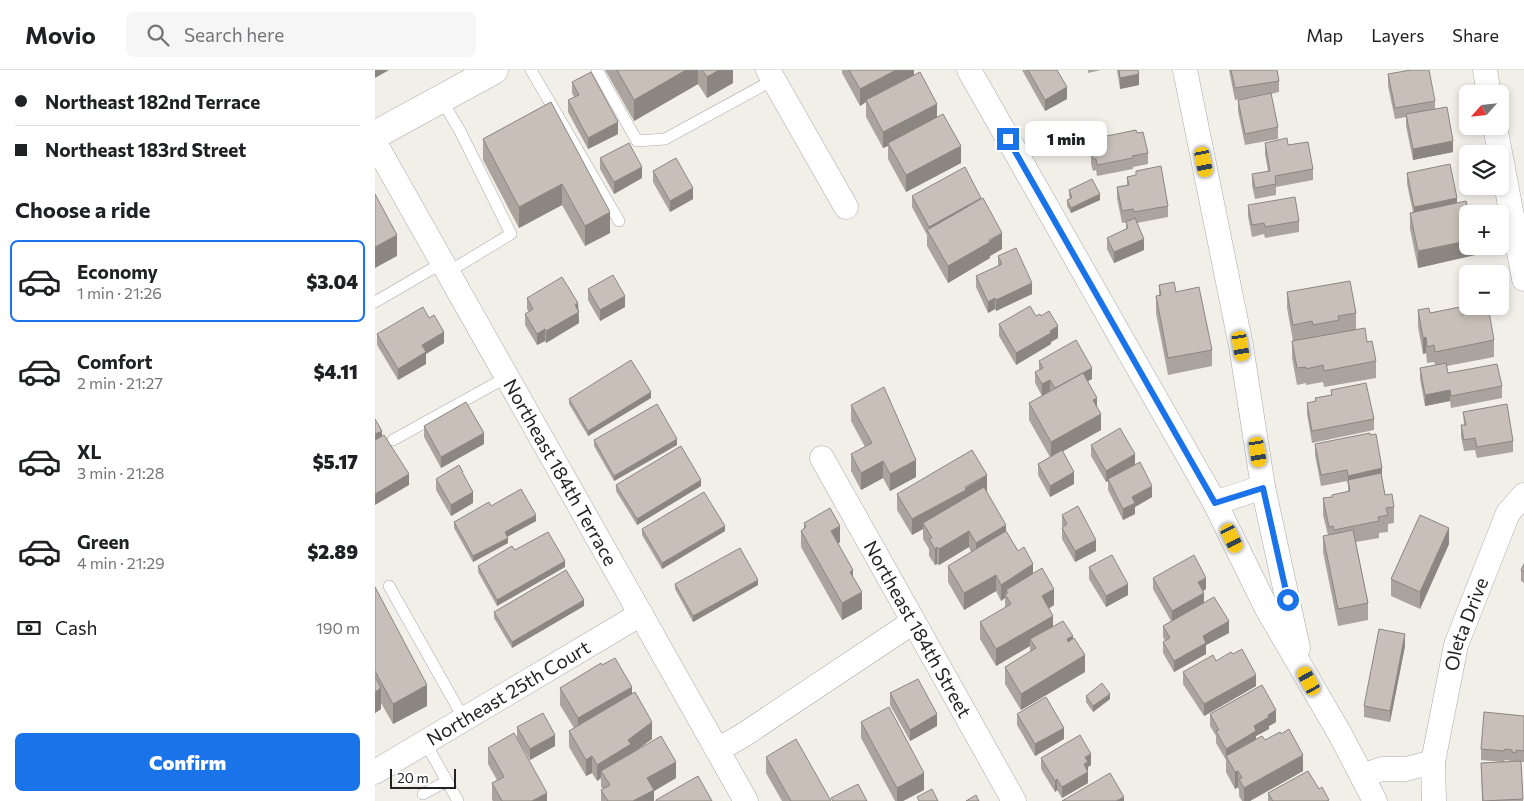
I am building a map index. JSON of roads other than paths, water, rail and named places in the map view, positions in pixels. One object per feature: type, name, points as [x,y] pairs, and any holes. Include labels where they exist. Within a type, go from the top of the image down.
[{"type":"street","points":[[969,70],[1215,503],[1277,604],[1303,669],[1375,801]]},
{"type":"street","points":[[1185,70],[1241,346],[1263,488],[1277,604]]},
{"type":"street","points":[[1485,70],[1488,85]]},
{"type":"street","points":[[375,135],[488,71]]},
{"type":"street","points":[[771,75],[846,207]]},
{"type":"street","points":[[1497,135],[1524,279]]},
{"type":"street","name":"Northeast 184th Terrace","points":[[375,143],[746,801]]},
{"type":"street","name":"Northeast 184th Street","points":[[822,458],[1014,801]]},
{"type":"street","points":[[1215,503],[1263,488]]},
{"type":"street","name":"Oleta Drive","points":[[1435,801],[1433,762],[1456,645],[1508,513],[1524,495]]},
{"type":"street","name":"Northeast 25th Court","points":[[375,772],[641,614]]},
{"type":"street","points":[[717,750],[750,731],[913,622]]},
{"type":"street","points":[[1362,776],[1382,769],[1406,769],[1433,762]]},
{"type":"lane","points":[[531,70],[619,220]]},
{"type":"lane","points":[[597,70],[637,142],[665,139],[771,75]]},
{"type":"lane","points":[[375,302],[511,234],[460,131],[441,99]]},
{"type":"lane","points":[[393,440],[507,377]]},
{"type":"lane","points":[[389,586],[463,719]]},
{"type":"lane","points":[[425,742],[458,801]]},
{"type":"lane","points":[[423,794],[447,781]]}]
